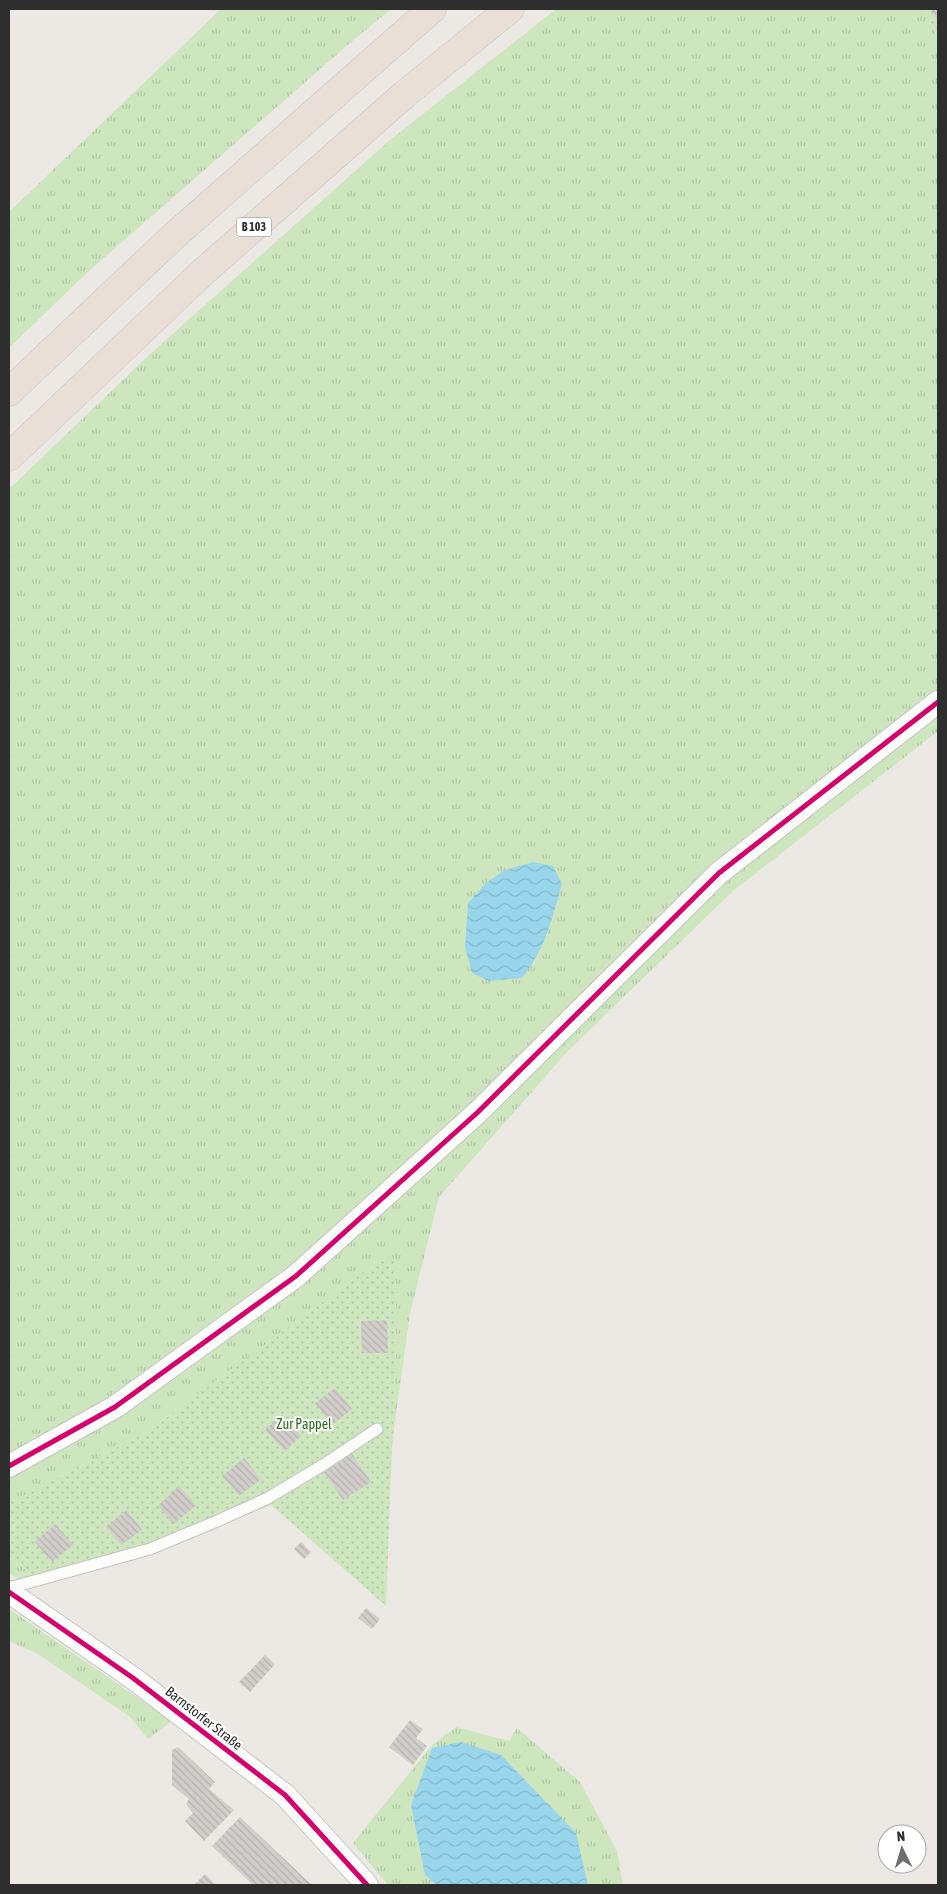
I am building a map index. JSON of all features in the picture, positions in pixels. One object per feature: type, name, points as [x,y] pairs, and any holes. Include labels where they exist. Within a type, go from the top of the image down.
[{"type":"highway","points":[[9,392],[175,235],[432,9]]},
{"type":"highway","name":"B 103","points":[[9,457],[211,266],[405,94],[510,9]]},
{"type":"street","points":[[9,1466],[115,1407],[296,1276],[478,1112],[719,873],[938,702]]},
{"type":"street","name":"Barnstorfer Straße","points":[[9,1590],[133,1678],[285,1795],[367,1885]]},
{"type":"lane","points":[[9,1590],[150,1549],[215,1522],[268,1498],[323,1465],[377,1429]]},
{"type":"green space","points":[[221,9],[391,9],[90,270],[9,348],[9,212]]},
{"type":"green space","points":[[556,9],[925,9],[938,38],[938,731],[732,892],[568,1051],[439,1197],[410,1314],[392,1443],[396,1345],[395,1262],[378,1261],[147,1432],[9,1503],[9,489],[149,355],[390,140]],"holes":[[[562,884],[552,921],[532,966]]]},
{"type":"green space","points":[[925,9],[938,9],[938,38]]},
{"type":"green space","name":"Zur Pappel","points":[[378,1261],[395,1261],[396,1345],[386,1606],[271,1505],[153,1553],[42,1582],[9,1557],[9,1503],[147,1432]]},
{"type":"green space","points":[[9,1557],[42,1582],[22,1581],[9,1574]]},
{"type":"green space","points":[[9,1609],[172,1721],[148,1739],[130,1717],[38,1654],[9,1641]]},
{"type":"green space","points":[[456,1727],[509,1741],[517,1728],[580,1782],[617,1851],[623,1885],[388,1885],[353,1843],[432,1745]]},
{"type":"water","points":[[533,862],[553,866],[562,884],[547,934],[530,968],[522,978],[489,981],[472,973],[465,947],[468,903],[486,883],[505,870]]},
{"type":"water","points":[[461,1742],[501,1755],[576,1833],[588,1885],[437,1885],[425,1875],[411,1805],[432,1748]]},
{"type":"building","points":[[931,9],[938,9],[938,21]]},
{"type":"building","points":[[387,1320],[388,1353],[362,1353],[361,1321]]},
{"type":"building","points":[[335,1388],[352,1409],[332,1425],[315,1403]]},
{"type":"building","points":[[282,1415],[301,1436],[285,1451],[265,1430]]},
{"type":"building","points":[[352,1454],[371,1482],[343,1500],[324,1472]]},
{"type":"building","points":[[244,1458],[261,1479],[239,1496],[222,1476]]},
{"type":"building","points":[[179,1486],[196,1505],[174,1524],[158,1506]]},
{"type":"building","points":[[127,1510],[142,1530],[121,1545],[106,1526]]},
{"type":"building","points":[[55,1524],[73,1545],[52,1562],[35,1542]]},
{"type":"building","points":[[301,1542],[311,1552],[304,1559],[294,1549]]},
{"type":"building","points":[[366,1608],[380,1619],[372,1629],[358,1618]]},
{"type":"building","points":[[265,1655],[275,1664],[250,1692],[239,1682]]},
{"type":"building","points":[[410,1720],[423,1729],[416,1738],[427,1746],[413,1765],[389,1747]]},
{"type":"building","points":[[178,1747],[215,1782],[209,1789],[234,1810],[204,1841],[185,1821],[193,1813],[186,1804],[189,1799],[172,1785],[172,1750]]},
{"type":"building","points":[[240,1817],[312,1885],[253,1885],[212,1846]]},
{"type":"building","points":[[205,1874],[216,1885],[194,1885]]},
{"type":"cycle path","points":[[9,1466],[115,1407],[296,1276],[478,1112],[719,873],[938,702]]},
{"type":"cycle path","points":[[9,1592],[133,1678],[285,1795],[367,1885]]}]
